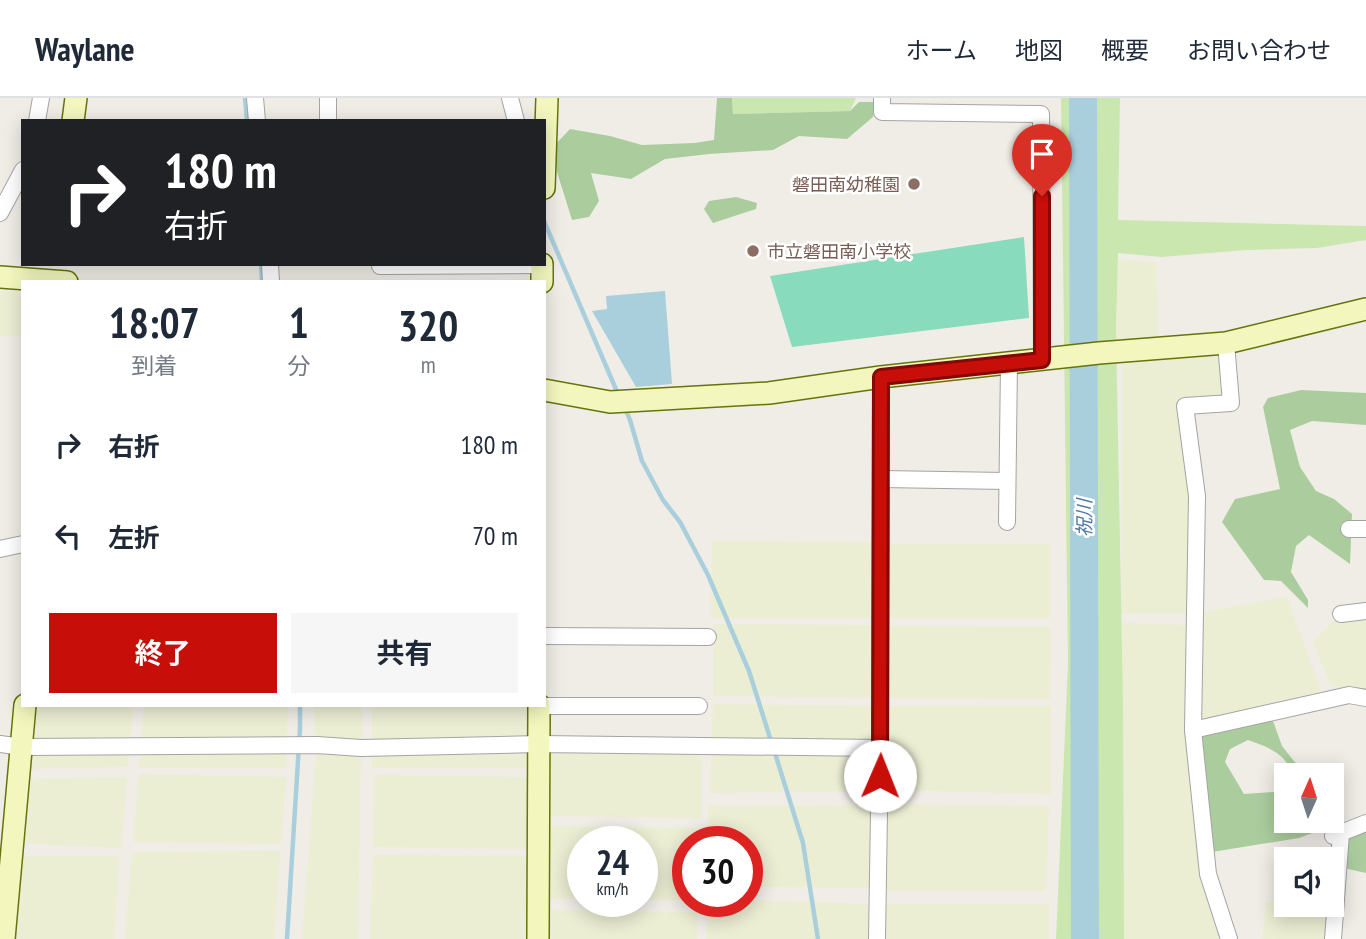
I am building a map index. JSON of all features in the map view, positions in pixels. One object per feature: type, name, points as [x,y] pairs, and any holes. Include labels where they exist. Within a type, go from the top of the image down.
[{"type":"street","points":[[37,119],[40,98]]},
{"type":"street","points":[[73,119],[75,98]]},
{"type":"street","points":[[255,98],[257,119]]},
{"type":"street","points":[[328,98],[328,119]]},
{"type":"street","points":[[510,98],[515,119]]},
{"type":"street","points":[[546,119],[547,98]]},
{"type":"street","points":[[882,98],[882,112],[1041,114],[1042,360]]},
{"type":"street","points":[[0,213],[21,174]]},
{"type":"street","points":[[0,277],[42,280]]},
{"type":"street","points":[[546,390],[610,402],[769,393],[881,377],[1099,353],[1226,343],[1366,309]]},
{"type":"street","points":[[1226,343],[1231,403],[1185,406],[1197,496],[1194,730],[1208,874],[1229,939]]},
{"type":"street","points":[[1007,522],[1009,363]]},
{"type":"street","points":[[877,939],[881,377]]},
{"type":"street","points":[[881,479],[1007,481]]},
{"type":"street","points":[[1349,529],[1366,529]]},
{"type":"street","points":[[0,549],[21,544]]},
{"type":"street","points":[[1341,614],[1366,611]]},
{"type":"street","points":[[546,636],[708,637]]},
{"type":"street","points":[[1194,730],[1349,695],[1366,698]]},
{"type":"street","points":[[546,706],[699,706]]},
{"type":"street","points":[[4,939],[5,886],[26,707]]},
{"type":"street","points":[[538,939],[539,707]]},
{"type":"street","points":[[0,744],[22,747],[317,745],[361,748],[539,744],[880,748]]},
{"type":"street","points":[[1333,939],[1337,834],[1366,823]]},
{"type":"green space","points":[[717,98],[732,98],[733,114],[850,111],[859,102],[876,102],[873,117],[847,139],[799,136],[773,150],[665,159],[631,179],[591,173],[599,201],[589,217],[572,220],[557,172],[553,147],[570,129],[642,145],[714,140]]},
{"type":"green space","points":[[732,98],[856,98],[850,111],[733,114]]},
{"type":"green space","points":[[1061,98],[1120,98],[1118,220],[1366,226],[1366,240],[1317,248],[1161,257],[1118,253],[1116,330],[1124,939],[1056,939],[1068,663]]},
{"type":"green space","points":[[736,197],[757,203],[756,209],[713,223],[704,209],[709,201]]},
{"type":"green space","points":[[1024,237],[1029,318],[792,347],[770,276]]},
{"type":"green space","points":[[1118,259],[1156,262],[1158,337],[1116,340]]},
{"type":"green space","points":[[0,291],[21,292],[21,337],[0,336]]},
{"type":"green space","points":[[1226,343],[1231,403],[1186,406],[1196,613],[1287,597],[1321,691],[1194,722],[1206,853],[1229,939],[1124,939],[1122,623],[1194,625],[1195,613],[1121,613],[1123,351]]},
{"type":"green space","points":[[1301,390],[1366,393],[1366,425],[1312,421],[1290,430],[1300,467],[1316,491],[1334,499],[1352,514],[1350,564],[1309,535],[1296,546],[1291,572],[1308,600],[1308,608],[1281,581],[1264,580],[1222,522],[1235,499],[1280,489],[1263,407],[1268,398]]},
{"type":"green space","points":[[712,541],[871,542],[871,618],[711,618]]},
{"type":"green space","points":[[888,544],[1050,544],[1050,618],[889,618]]},
{"type":"green space","points":[[1366,611],[1366,698],[1330,684],[1313,641],[1341,614]]},
{"type":"green space","points":[[713,624],[871,625],[874,698],[713,696]]},
{"type":"green space","points":[[890,626],[1051,627],[1050,699],[889,698]]},
{"type":"green space","points":[[713,704],[874,706],[872,791],[710,793]]},
{"type":"green space","points":[[890,706],[1051,706],[1051,794],[886,790]]},
{"type":"green space","points":[[25,707],[133,707],[128,767],[20,769]]},
{"type":"green space","points":[[144,707],[288,707],[286,768],[139,768]]},
{"type":"green space","points":[[313,707],[362,707],[362,739],[316,738]]},
{"type":"green space","points":[[372,707],[534,707],[534,768],[372,768]]},
{"type":"green space","points":[[1273,721],[1282,746],[1295,763],[1287,763],[1269,748],[1248,740],[1230,749],[1225,762],[1244,794],[1274,792],[1274,833],[1312,833],[1299,838],[1206,853],[1193,730]]},
{"type":"green space","points":[[541,744],[701,746],[701,818],[540,816]]},
{"type":"green space","points":[[317,745],[361,748],[358,939],[302,939]]},
{"type":"green space","points":[[139,774],[286,777],[281,844],[133,842]]},
{"type":"green space","points":[[374,775],[535,777],[534,849],[373,847]]},
{"type":"green space","points":[[127,777],[121,848],[13,843],[19,780]]},
{"type":"green space","points":[[884,804],[1049,806],[1046,891],[885,891]]},
{"type":"green space","points":[[871,805],[869,888],[763,887],[763,826],[708,826],[708,806]]},
{"type":"green space","points":[[1366,824],[1366,873],[1344,868],[1344,847],[1340,847],[1341,833]]},
{"type":"green space","points":[[537,826],[567,826],[567,899],[536,898]]},
{"type":"green space","points":[[658,828],[672,828],[672,900],[658,899]]},
{"type":"green space","points":[[280,851],[274,939],[125,939],[132,852]]},
{"type":"green space","points":[[373,855],[535,856],[535,939],[370,939]]},
{"type":"green space","points":[[12,856],[119,856],[114,939],[4,939]]},
{"type":"green space","points":[[763,901],[873,904],[872,939],[706,939],[707,917],[763,917]]},
{"type":"green space","points":[[1266,901],[1274,902],[1274,917],[1335,917],[1333,939],[1262,939]]},
{"type":"green space","points":[[886,904],[1049,904],[1049,939],[885,939]]},
{"type":"green space","points":[[537,910],[567,910],[567,917],[658,917],[658,912],[672,912],[672,917],[698,917],[697,939],[537,939]]},
{"type":"water","points":[[665,291],[672,384],[636,387],[592,311],[607,309],[606,296]]},
{"type":"water","points":[[1076,821],[1090,836],[1090,939],[1076,939]]},
{"type":"waterway","points":[[245,98],[247,119]]},
{"type":"waterway","name":"祝川","points":[[1083,98],[1085,939]]},
{"type":"waterway","points":[[546,226],[618,394]]},
{"type":"waterway","points":[[261,266],[262,280]]},
{"type":"waterway","points":[[625,408],[642,461],[663,500],[680,522],[708,575],[749,671],[771,741]]},
{"type":"waterway","points":[[287,939],[300,707]]},
{"type":"waterway","points":[[774,750],[803,843],[818,939]]},
{"type":"place","name":"磐田南幼稚園","points":[[914,184]]},
{"type":"place","name":"市立磐田南小学校","points":[[753,251]]},
{"type":"route","points":[[880,776],[881,377],[1042,360],[1042,196]]}]
